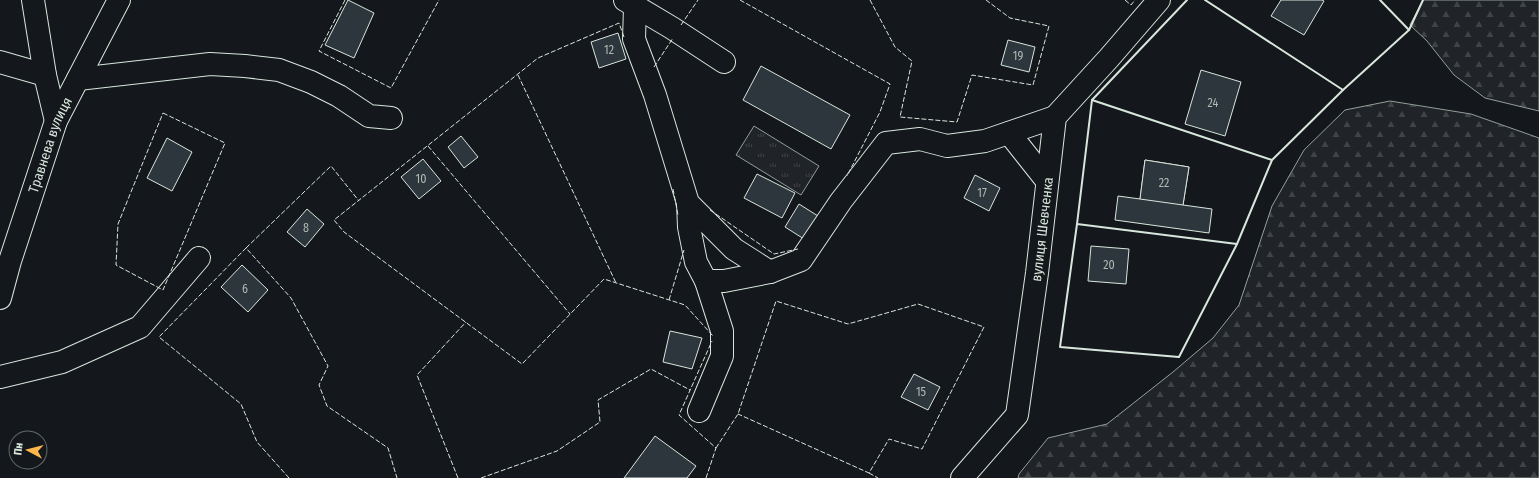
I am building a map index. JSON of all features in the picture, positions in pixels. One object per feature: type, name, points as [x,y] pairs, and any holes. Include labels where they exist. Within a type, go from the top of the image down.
[{"type":"street","points":[[33,0],[45,75],[56,120]]},
{"type":"street","name":"Травнева вулиця","points":[[0,298],[10,261],[56,120],[119,0]]},
{"type":"street","points":[[706,281],[732,280],[770,272],[801,260],[841,201],[886,143],[920,139],[947,146],[985,141],[1055,117],[1159,0]]},
{"type":"street","points":[[630,3],[724,62]]},
{"type":"street","points":[[630,3],[634,39],[655,95],[688,203],[689,227],[696,262],[706,281],[722,331],[722,356],[699,411]]},
{"type":"street","points":[[0,62],[45,75]]},
{"type":"street","points":[[78,79],[210,64],[272,69],[279,70],[311,82],[339,96],[369,116],[391,118]]},
{"type":"street","name":"вулиця Шевченка","points":[[962,478],[1016,415],[1036,273],[1055,117]]},
{"type":"street","points":[[1009,133],[1048,181]]},
{"type":"street","points":[[688,203],[734,249],[770,272]]},
{"type":"street","points":[[0,377],[62,362],[140,326],[199,258]]},
{"type":"green space","points":[[1423,0],[1539,0],[1539,111],[1485,98],[1454,75],[1427,41],[1410,25]]},
{"type":"green space","points":[[1390,101],[1471,114],[1539,138],[1539,478],[1018,478],[1019,474],[1048,438],[1107,424],[1173,372],[1213,338],[1239,305],[1272,206],[1304,150],[1345,110]]},
{"type":"green space","points":[[754,126],[819,166],[801,195],[736,155]]},
{"type":"building","points":[[348,0],[374,13],[354,58],[325,45]]},
{"type":"building","points":[[1281,0],[1324,1],[1304,35],[1271,16]]},
{"type":"building","points":[[618,33],[626,59],[599,68],[591,42]]},
{"type":"building","points":[[1008,40],[1035,47],[1029,72],[1001,65]]},
{"type":"building","points":[[761,66],[850,115],[831,149],[743,100]]},
{"type":"building","points":[[1201,70],[1241,82],[1225,136],[1185,124]]},
{"type":"building","points":[[461,136],[478,157],[464,168],[448,147]]},
{"type":"building","points":[[167,138],[192,152],[172,191],[147,178]]},
{"type":"building","points":[[423,159],[441,181],[419,199],[401,177]]},
{"type":"building","points":[[1145,160],[1189,167],[1183,205],[1212,209],[1209,233],[1115,220],[1118,196],[1140,199]]},
{"type":"building","points":[[1145,160],[1189,167],[1183,205],[1140,199]]},
{"type":"building","points":[[757,174],[795,193],[782,218],[744,198]]},
{"type":"building","points":[[975,175],[1000,188],[989,211],[964,198]]},
{"type":"building","points":[[799,204],[818,216],[804,239],[785,227]]},
{"type":"building","points":[[307,209],[324,224],[305,247],[287,232]]},
{"type":"building","points":[[1091,246],[1129,249],[1126,284],[1088,281]]},
{"type":"building","points":[[242,265],[268,290],[248,312],[221,287]]},
{"type":"building","points":[[670,331],[702,338],[692,369],[663,362]]},
{"type":"building","points":[[914,374],[940,387],[928,410],[901,397]]},
{"type":"building","points":[[655,436],[696,466],[687,478],[624,478]]},
{"type":"fence","points":[[345,0],[319,51],[391,88],[439,0]]},
{"type":"fence","points":[[681,25],[698,0]]},
{"type":"fence","points":[[740,0],[890,84],[880,112],[847,176]]},
{"type":"fence","points":[[870,0],[895,47],[912,61],[900,117],[957,122],[972,75],[1033,85],[1049,26],[1010,18],[986,0]]},
{"type":"fence","points":[[1125,0],[1131,5],[1135,0]]},
{"type":"fence","points":[[624,37],[619,23],[538,58],[334,220],[344,232],[522,364],[604,279],[685,305],[713,336]]},
{"type":"fence","points":[[654,67],[673,38]]},
{"type":"fence","points":[[518,75],[616,283]]},
{"type":"fence","points":[[163,113],[225,143],[163,290],[116,265],[118,224],[163,113]]},
{"type":"fence","points":[[428,146],[570,314]]},
{"type":"fence","points":[[246,248],[331,166],[359,201]]},
{"type":"fence","points":[[673,189],[678,215]]},
{"type":"fence","points":[[710,210],[774,254],[798,249]]},
{"type":"fence","points":[[289,478],[257,442],[241,404],[159,337],[246,248],[291,298],[328,366],[319,385],[327,406],[388,448],[397,478]]},
{"type":"fence","points":[[669,300],[684,250]]},
{"type":"fence","points":[[716,448],[738,414],[776,301],[848,324],[918,304],[984,327],[922,449],[889,439],[869,473],[738,414]]},
{"type":"fence","points":[[458,478],[417,375],[466,322]]},
{"type":"fence","points":[[706,478],[716,448],[679,415],[712,341]]},
{"type":"fence","points":[[481,478],[557,451],[600,422],[598,400],[651,369],[690,390]]},
{"type":"fence","points":[[869,473],[878,478]]},
{"type":"wall","points":[[1187,0],[1092,100],[1272,160]]},
{"type":"wall","points":[[1092,100],[1077,224],[1237,244],[1272,160],[1343,90],[1205,0]]},
{"type":"wall","points":[[1343,90],[1409,30],[1380,0]]},
{"type":"wall","points":[[1409,30],[1423,0]]},
{"type":"wall","points":[[1077,224],[1060,347],[1179,357],[1237,244]]}]
